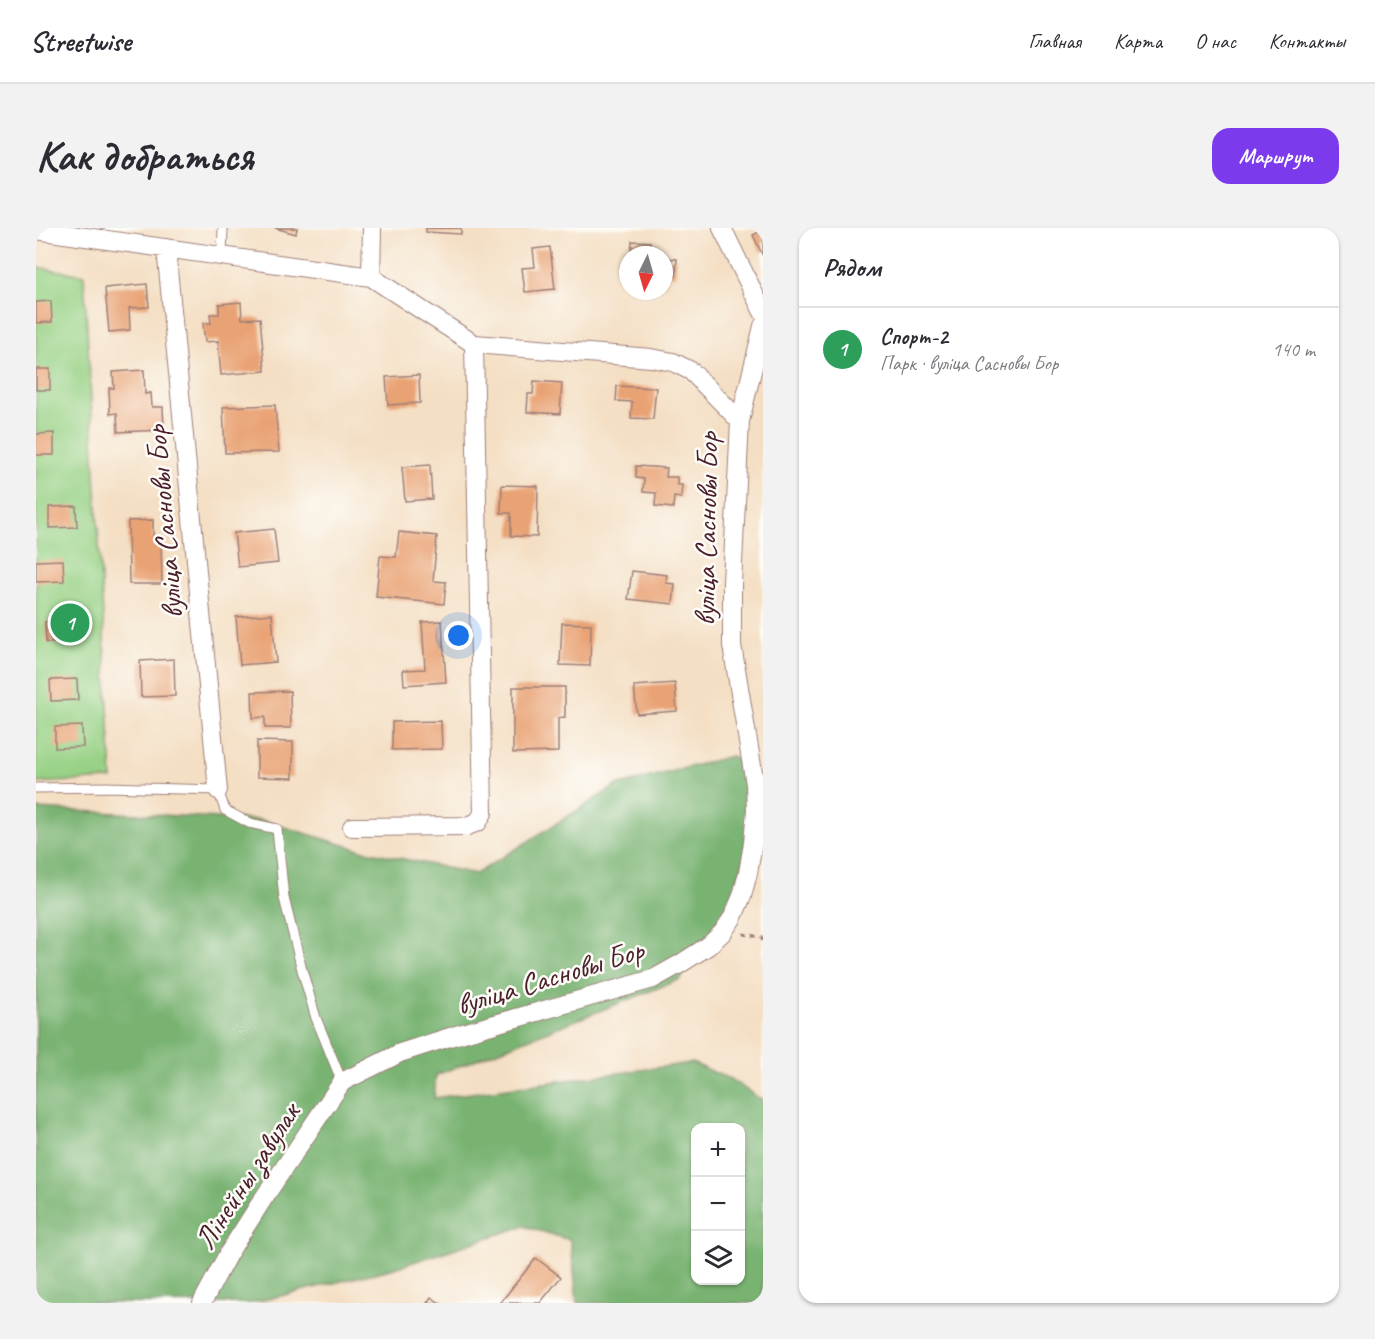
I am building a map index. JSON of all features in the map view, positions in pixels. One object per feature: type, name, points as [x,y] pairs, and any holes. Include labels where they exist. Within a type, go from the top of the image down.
[{"type":"street","points":[[371,278],[372,228]]},
{"type":"street","points":[[722,228],[763,312]]},
{"type":"street","points":[[36,230],[66,231],[371,278],[474,344],[483,813],[478,822],[467,825],[352,827]]},
{"type":"street","name":"вуліца Сасновы Бор","points":[[166,248],[218,790]]},
{"type":"street","points":[[740,421],[763,326]]},
{"type":"street","name":"вуліца Сасновы Бор","points":[[342,1082],[400,1053],[653,979],[708,946],[723,932],[733,917],[742,896],[748,873],[756,810],[755,784],[732,645],[732,583],[740,421],[691,371],[673,362],[651,358],[474,344]]},
{"type":"street","name":"Лінейны завулак","points":[[202,1303],[228,1254],[342,1082]]},
{"type":"lane","points":[[222,256],[223,228]]},
{"type":"lane","points":[[36,788],[218,790],[225,810],[249,823],[278,829],[285,898],[302,970],[316,1018],[342,1082]]},
{"type":"green space","points":[[36,267],[84,275],[112,779],[36,783]]},
{"type":"green space","points":[[731,756],[746,765],[749,810],[745,858],[730,901],[681,979],[436,1075],[434,1098],[692,1063],[730,1079],[763,1101],[763,1303],[577,1303],[570,1240],[524,1226],[395,1268],[252,1303],[36,1303],[36,809],[261,820],[361,850],[476,874],[616,786]]},
{"type":"building","points":[[275,228],[297,228],[296,234]]},
{"type":"building","points":[[426,228],[461,228],[461,234],[426,232]]},
{"type":"building","points":[[763,230],[763,256],[753,235]]},
{"type":"building","points":[[632,241],[650,242],[650,246],[632,246]]},
{"type":"building","points":[[550,247],[555,289],[525,292],[522,268],[535,267],[533,249]]},
{"type":"building","points":[[673,259],[677,259],[676,276],[673,276]]},
{"type":"building","points":[[147,284],[149,307],[129,308],[130,330],[109,332],[105,288]]},
{"type":"building","points":[[51,301],[52,322],[36,323],[36,302]]},
{"type":"building","points":[[241,302],[242,319],[260,318],[265,371],[221,375],[218,341],[205,342],[203,323],[211,323],[210,314],[219,314],[219,304]]},
{"type":"building","points":[[36,369],[50,369],[50,390],[36,390]]},
{"type":"building","points":[[144,370],[145,394],[151,393],[152,407],[163,407],[164,430],[118,432],[117,413],[110,414],[109,388],[114,388],[113,372]]},
{"type":"building","points":[[419,375],[420,403],[388,405],[386,377]]},
{"type":"building","points":[[534,381],[562,383],[560,414],[527,412],[528,394],[533,394]]},
{"type":"building","points":[[617,386],[656,388],[653,419],[631,418],[632,402],[616,401]]},
{"type":"building","points":[[275,405],[279,452],[225,453],[223,407]]},
{"type":"building","points":[[54,433],[54,455],[36,455],[36,434]]},
{"type":"building","points":[[430,465],[432,499],[405,501],[402,467]]},
{"type":"building","points":[[636,466],[667,468],[666,477],[677,477],[677,485],[682,485],[681,498],[674,497],[673,508],[655,506],[656,493],[643,492],[644,479],[636,478]]},
{"type":"building","points":[[502,485],[538,486],[537,537],[511,536],[511,513],[501,513]]},
{"type":"building","points":[[76,506],[77,527],[49,528],[49,507]]},
{"type":"building","points":[[153,520],[153,538],[161,538],[162,584],[129,584],[128,521]]},
{"type":"building","points":[[274,529],[278,563],[238,567],[234,533]]},
{"type":"building","points":[[399,532],[437,536],[433,581],[446,582],[444,604],[376,597],[380,556],[396,557]]},
{"type":"building","points":[[63,560],[64,581],[36,582],[36,561]]},
{"type":"building","points":[[632,571],[667,575],[666,583],[675,584],[673,604],[628,599]]},
{"type":"building","points":[[272,614],[276,662],[240,665],[236,617]]},
{"type":"building","points":[[72,621],[73,642],[46,643],[45,622]]},
{"type":"building","points":[[442,621],[446,682],[404,685],[403,670],[425,669],[422,622]]},
{"type":"building","points":[[562,623],[591,624],[590,666],[560,665]]},
{"type":"building","points":[[174,659],[175,696],[141,697],[140,661]]},
{"type":"building","points":[[77,679],[78,700],[51,701],[50,680]]},
{"type":"building","points":[[675,683],[677,711],[637,714],[634,686]]},
{"type":"building","points":[[513,687],[565,687],[565,717],[558,718],[558,752],[513,753]]},
{"type":"building","points":[[290,691],[291,728],[265,728],[265,717],[253,718],[252,692]]},
{"type":"building","points":[[441,721],[442,749],[392,750],[392,722]]},
{"type":"building","points":[[82,726],[83,747],[55,748],[55,727]]},
{"type":"building","points":[[257,741],[293,742],[293,778],[257,777]]},
{"type":"building","points":[[536,1258],[561,1277],[540,1303],[500,1303]]},
{"type":"building","points":[[431,1297],[440,1303],[427,1303]]},
{"type":"place","name":"Спорт-2","points":[[70,623]]}]
